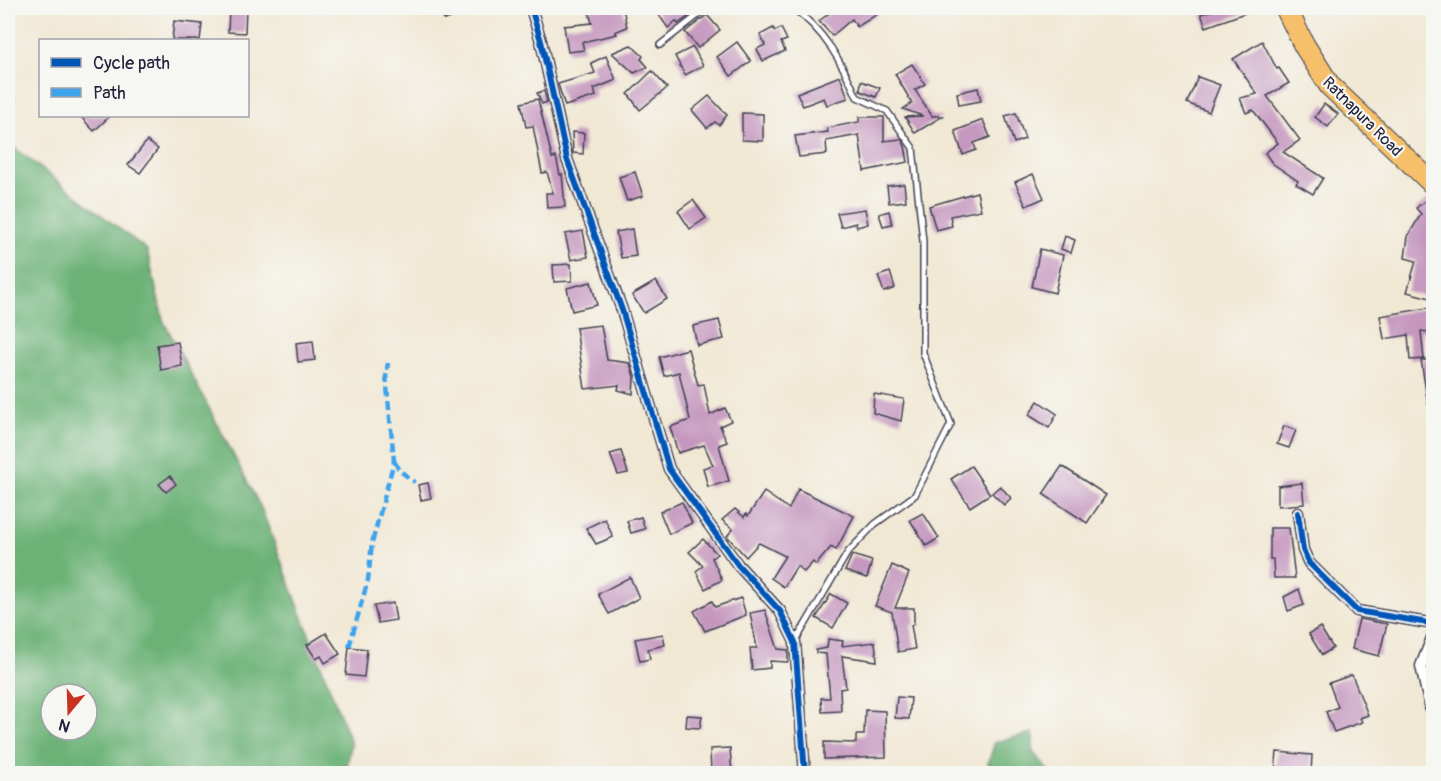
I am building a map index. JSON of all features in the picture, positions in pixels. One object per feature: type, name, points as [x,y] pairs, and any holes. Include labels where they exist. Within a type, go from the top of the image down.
[{"type":"highway","name":"Ratnapura Road","points":[[1286,8],[1304,45],[1330,86],[1432,181]]},
{"type":"street","points":[[531,8],[541,41],[567,159],[622,310],[669,469],[738,565],[780,611],[795,642],[805,774]]},
{"type":"street","points":[[1298,513],[1303,550],[1309,563],[1357,611],[1434,624]]},
{"type":"street","points":[[1434,633],[1421,666],[1434,725]]},
{"type":"lane","points":[[660,45],[707,8]]},
{"type":"lane","points":[[792,8],[823,36],[842,65],[856,97],[887,111],[913,148],[923,241],[924,353],[951,424],[915,495],[875,524],[848,552],[795,642]]},
{"type":"green space","points":[[8,143],[147,250],[163,320],[261,508],[351,744],[346,773],[8,773]]},
{"type":"green space","points":[[1033,733],[1033,752],[1051,773],[996,773],[988,764],[995,742]]},
{"type":"building","points":[[229,8],[246,8],[245,33],[228,32]]},
{"type":"building","points":[[439,8],[476,8],[476,10],[444,20]]},
{"type":"building","points":[[588,8],[623,8],[627,27],[615,32],[617,34],[582,42],[584,50],[568,52],[564,26],[592,23]]},
{"type":"building","points":[[654,8],[686,8],[692,14],[678,24],[676,21],[668,28]]},
{"type":"building","points":[[836,8],[887,8],[857,27],[852,19],[832,36],[819,21]]},
{"type":"building","points":[[1212,8],[1256,9],[1206,27],[1201,14],[1213,10]]},
{"type":"building","points":[[707,15],[720,30],[698,48],[685,32]]},
{"type":"building","points":[[174,21],[202,24],[200,39],[172,39]]},
{"type":"building","points":[[773,28],[775,31],[781,28],[787,40],[781,42],[785,51],[763,61],[757,49],[765,45],[760,35]]},
{"type":"building","points":[[1262,41],[1277,69],[1279,68],[1289,83],[1267,96],[1300,140],[1283,152],[1323,178],[1313,194],[1296,184],[1298,181],[1272,163],[1265,153],[1278,143],[1253,110],[1246,113],[1240,98],[1257,94],[1233,59]]},
{"type":"building","points":[[737,42],[751,61],[731,76],[717,57]]},
{"type":"building","points":[[631,45],[643,56],[641,59],[648,67],[634,73],[612,53]]},
{"type":"building","points":[[693,47],[703,66],[685,75],[675,56]]},
{"type":"building","points":[[606,56],[616,80],[594,89],[596,96],[565,106],[558,84],[595,73],[591,63]]},
{"type":"building","points":[[912,64],[925,84],[915,90],[932,116],[943,116],[915,133],[905,117],[923,116],[903,109],[912,103],[895,74]]},
{"type":"building","points":[[652,71],[667,88],[640,110],[628,94]]},
{"type":"building","points":[[840,76],[848,98],[827,105],[824,98],[803,106],[797,93]]},
{"type":"building","points":[[1198,77],[1220,85],[1209,112],[1187,103]]},
{"type":"building","points":[[861,81],[880,88],[876,97],[860,91]]},
{"type":"building","points":[[978,88],[981,101],[959,105],[957,93]]},
{"type":"building","points":[[544,91],[547,102],[542,104],[537,93]]},
{"type":"building","points":[[709,96],[727,115],[719,125],[715,122],[707,128],[692,110]]},
{"type":"building","points":[[538,99],[552,158],[556,157],[560,175],[562,174],[565,207],[547,208],[546,193],[553,193],[547,172],[542,173],[533,126],[526,127],[521,103]]},
{"type":"building","points":[[1324,104],[1338,114],[1328,127],[1315,117]]},
{"type":"building","points":[[742,113],[763,114],[763,141],[742,140]]},
{"type":"building","points":[[1016,113],[1025,139],[1014,143],[1005,116]]},
{"type":"building","points":[[81,117],[109,117],[94,131]]},
{"type":"building","points":[[859,117],[884,117],[884,141],[901,139],[908,162],[864,171],[859,135],[826,141],[827,154],[799,157],[795,136],[828,132],[827,128],[859,122]]},
{"type":"building","points":[[983,120],[990,137],[974,143],[976,150],[963,155],[955,131]]},
{"type":"building","points":[[572,132],[584,133],[583,154],[573,153]]},
{"type":"building","points":[[147,141],[158,149],[140,173],[128,165]]},
{"type":"building","points":[[635,172],[643,196],[627,201],[619,177]]},
{"type":"building","points":[[1033,174],[1044,198],[1026,206],[1015,182]]},
{"type":"building","points":[[904,184],[906,201],[889,203],[887,186]]},
{"type":"building","points":[[977,192],[981,210],[950,216],[952,226],[936,230],[929,206]]},
{"type":"building","points":[[1429,198],[1434,203],[1434,299],[1407,292],[1416,261],[1405,258],[1408,236],[1421,214],[1416,208]]},
{"type":"building","points":[[693,200],[706,218],[690,229],[678,211]]},
{"type":"building","points":[[865,209],[868,224],[857,227],[856,223],[841,227],[837,213]]},
{"type":"building","points":[[889,211],[892,224],[883,226],[879,214]]},
{"type":"building","points":[[632,229],[636,256],[621,258],[616,232]]},
{"type":"building","points":[[583,231],[588,257],[571,260],[565,234]]},
{"type":"building","points":[[1065,236],[1075,240],[1071,253],[1061,249]]},
{"type":"building","points":[[1040,249],[1063,255],[1055,293],[1032,287]]},
{"type":"building","points":[[571,264],[572,281],[554,282],[553,265]]},
{"type":"building","points":[[890,272],[895,288],[884,292],[878,276]]},
{"type":"building","points":[[656,281],[667,299],[644,313],[632,295]]},
{"type":"building","points":[[591,282],[597,305],[572,311],[567,288]]},
{"type":"building","points":[[1434,307],[1429,332],[1421,331],[1424,359],[1410,360],[1408,335],[1384,339],[1380,316]]},
{"type":"building","points":[[719,320],[724,339],[697,345],[693,326]]},
{"type":"building","points":[[601,325],[607,360],[630,363],[634,377],[633,394],[618,390],[619,385],[585,389],[576,328]]},
{"type":"building","points":[[313,341],[315,360],[298,362],[296,343]]},
{"type":"building","points":[[178,342],[182,366],[161,370],[157,345]]},
{"type":"building","points":[[688,349],[698,385],[704,384],[710,415],[725,408],[731,421],[720,426],[727,442],[719,445],[729,481],[708,487],[703,468],[713,465],[704,445],[678,453],[670,427],[690,420],[679,372],[664,376],[659,357]]},
{"type":"building","points":[[1421,360],[1434,360],[1434,403],[1428,404]]},
{"type":"building","points":[[874,394],[904,399],[901,421],[873,413]]},
{"type":"building","points":[[1038,401],[1057,414],[1049,428],[1029,415]]},
{"type":"building","points":[[1284,426],[1296,430],[1289,448],[1277,444]]},
{"type":"building","points":[[621,451],[628,473],[618,475],[610,454]]},
{"type":"building","points":[[971,466],[990,494],[970,507],[951,479]]},
{"type":"building","points":[[1062,466],[1106,495],[1087,523],[1043,494]]},
{"type":"building","points":[[170,476],[176,484],[166,492],[159,484]]},
{"type":"building","points":[[428,483],[431,498],[421,500],[418,485]]},
{"type":"building","points":[[1302,483],[1304,504],[1278,506],[1278,486]]},
{"type":"building","points":[[1000,486],[1011,498],[1004,505],[992,493]]},
{"type":"building","points":[[798,489],[854,516],[836,550],[831,547],[816,565],[813,562],[804,572],[797,566],[784,587],[771,578],[785,556],[759,543],[746,557],[727,536],[733,529],[722,520],[735,509],[744,517],[746,514],[748,516],[764,492],[789,509]]},
{"type":"building","points":[[682,502],[692,523],[669,534],[660,512]]},
{"type":"building","points":[[923,513],[939,538],[926,546],[910,520]]},
{"type":"building","points":[[641,517],[645,529],[631,533],[627,521]]},
{"type":"building","points":[[605,519],[613,537],[596,544],[586,528]]},
{"type":"building","points":[[1270,528],[1289,528],[1295,578],[1274,578],[1273,559],[1270,559]]},
{"type":"building","points":[[703,539],[717,554],[712,558],[722,580],[705,589],[696,571],[703,566],[689,552]]},
{"type":"building","points":[[852,555],[872,561],[867,578],[845,571]]},
{"type":"building","points":[[892,565],[909,573],[895,608],[914,608],[914,624],[911,625],[915,649],[898,652],[892,612],[875,606]]},
{"type":"building","points":[[630,577],[639,598],[609,614],[598,594]]},
{"type":"building","points":[[1299,589],[1304,605],[1288,611],[1284,597]]},
{"type":"building","points":[[831,594],[847,603],[833,628],[816,618]]},
{"type":"building","points":[[741,598],[746,615],[705,631],[694,611],[712,601],[715,607]]},
{"type":"building","points":[[393,603],[396,620],[378,623],[374,606]]},
{"type":"building","points":[[765,610],[778,649],[788,650],[788,662],[770,661],[770,668],[752,670],[750,648],[757,648],[750,613]]},
{"type":"building","points":[[1359,619],[1387,624],[1379,656],[1352,649]]},
{"type":"building","points":[[1320,627],[1333,648],[1322,655],[1309,634]]},
{"type":"building","points":[[326,633],[340,654],[325,663],[321,656],[316,659],[307,645]]},
{"type":"building","points":[[663,634],[665,645],[648,649],[650,659],[640,661],[635,639]]},
{"type":"building","points":[[828,639],[843,641],[842,646],[875,642],[877,661],[842,656],[846,688],[840,689],[841,711],[822,712],[821,698],[830,698],[826,654],[816,653],[816,650],[827,648]]},
{"type":"building","points":[[349,647],[367,649],[364,677],[346,675]]},
{"type":"building","points":[[1352,675],[1368,715],[1360,718],[1362,722],[1334,732],[1326,712],[1338,707],[1329,683]]},
{"type":"building","points":[[897,697],[911,698],[909,719],[895,718]]},
{"type":"building","points":[[865,710],[885,711],[886,757],[824,759],[824,742],[856,743],[856,735],[864,735]]},
{"type":"building","points":[[687,715],[702,716],[700,728],[686,727]]},
{"type":"building","points":[[730,748],[732,774],[711,774],[710,749]]},
{"type":"building","points":[[1277,752],[1312,755],[1311,773],[1275,771]]},
{"type":"marked path","points":[[349,647],[368,580],[372,543],[394,461],[386,376],[388,363]]},
{"type":"marked path","points":[[394,461],[400,471],[415,482]]},
{"type":"cycle path","points":[[531,8],[541,41],[567,159],[622,310],[669,469],[738,565],[780,611],[795,642],[805,774]]},
{"type":"cycle path","points":[[1298,513],[1303,550],[1309,563],[1357,611],[1434,624]]}]
